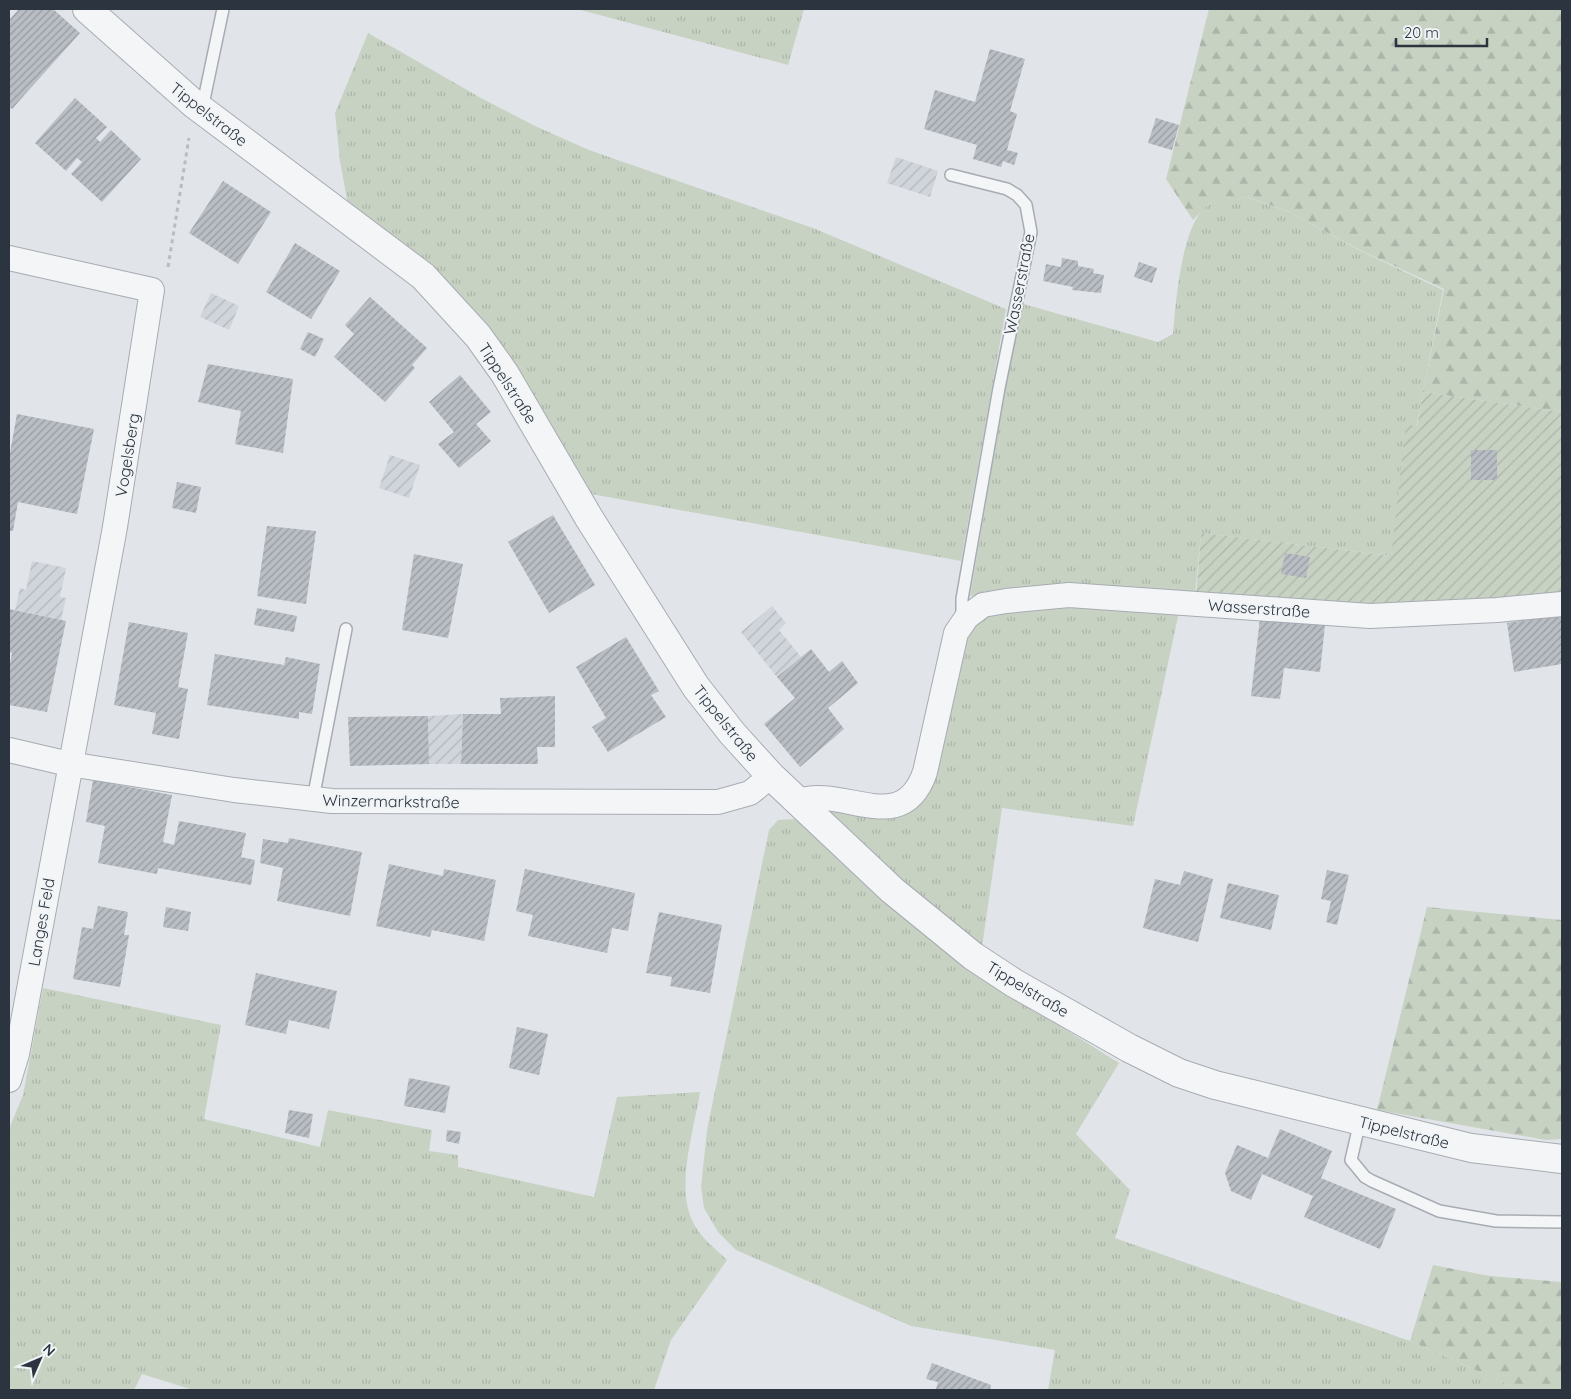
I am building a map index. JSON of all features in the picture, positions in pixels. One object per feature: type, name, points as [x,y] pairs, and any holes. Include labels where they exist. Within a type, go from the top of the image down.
[{"type":"street","name":"Tippelstraße","points":[[88,9],[198,107],[424,276],[453,307],[505,374],[589,518],[696,687],[732,733],[771,776],[892,890],[934,926],[1014,983],[1129,1048],[1178,1073],[1215,1085],[1470,1148],[1562,1159]]},
{"type":"street","points":[[9,258],[152,290]]},
{"type":"street","name":"Vogelsberg","points":[[70,764],[115,527],[152,290]]},
{"type":"street","name":"Wasserstraße","points":[[798,801],[817,796],[887,808],[902,803],[916,791],[925,772],[947,666],[956,633],[973,611],[983,605],[1069,595],[1370,616],[1497,610],[1562,604]]},
{"type":"street","name":"Winzermarkstraße","points":[[9,750],[70,764],[234,790],[314,799],[524,803],[718,802],[750,793],[771,776]]},
{"type":"street","name":"Langes Feld","points":[[9,1080],[18,1046],[70,764]]},
{"type":"lane","points":[[198,107],[223,9]]},
{"type":"lane","name":"Wasserstraße","points":[[951,175],[1007,189],[1017,195],[1026,205],[1031,232],[999,388],[962,600],[962,623]]},
{"type":"lane","points":[[314,799],[346,629]]},
{"type":"lane","points":[[1360,1121],[1351,1160],[1365,1177],[1372,1181],[1439,1211],[1496,1221],[1562,1222]]},
{"type":"path","points":[[152,290],[165,283],[198,107]]},
{"type":"shaded area","points":[[896,157],[938,171],[930,197],[887,183]]},
{"type":"shaded area","points":[[211,293],[239,306],[229,330],[200,317]]},
{"type":"shaded area","points":[[390,455],[420,465],[409,498],[379,488]]},
{"type":"shaded area","points":[[32,561],[66,568],[60,597],[66,598],[61,620],[15,610],[20,588],[26,590]]},
{"type":"shaded area","points":[[772,606],[786,623],[779,630],[801,657],[777,677],[741,632]]},
{"type":"shaded area","points":[[463,714],[461,764],[429,764],[428,716]]},
{"type":"green space","points":[[577,9],[804,9],[788,65]]},
{"type":"green space","points":[[1209,9],[1562,9],[1562,412],[1423,392],[1444,289],[1360,250],[1287,211],[1247,197],[1210,203],[1193,220],[1166,179]]},
{"type":"green space","points":[[368,33],[481,98],[535,126],[589,150],[813,228],[1006,309],[961,561],[591,494],[524,383],[348,205],[340,161],[335,113]]},
{"type":"green space","points":[[1246,197],[1289,212],[1359,250],[1443,290],[1391,556],[1201,533],[1195,595],[1054,587],[998,591],[970,596],[1020,303],[1158,342],[1173,334],[1178,284],[1186,245],[1192,228],[1200,214],[1212,202]]},
{"type":"green space","points":[[1423,392],[1562,412],[1562,596],[1381,607],[1196,596],[1201,533],[1391,556],[1406,425],[1417,426]]},
{"type":"green space","points":[[1070,603],[1179,612],[1133,826],[1002,808],[982,947],[937,913],[827,809],[901,814],[962,640],[976,622],[1006,609]]},
{"type":"green space","points":[[794,819],[988,981],[1119,1063],[1076,1134],[1130,1190],[1115,1238],[1410,1341],[1521,1390],[1048,1390],[1055,1350],[911,1326],[736,1250],[718,1232],[704,1208],[701,1187],[707,1130],[769,830],[778,820]]},
{"type":"green space","points":[[1427,907],[1562,920],[1562,1139],[1546,1140],[1377,1110]]},
{"type":"green space","points":[[43,988],[221,1025],[204,1119],[320,1147],[328,1110],[432,1130],[429,1151],[458,1155],[458,1167],[594,1197],[617,1097],[700,1092],[686,1174],[688,1206],[692,1220],[699,1232],[727,1260],[671,1340],[654,1390],[193,1390],[142,1374],[134,1390],[9,1390],[9,1129],[23,1095]]},
{"type":"green space","points":[[1433,1265],[1490,1276],[1562,1282],[1562,1390],[1521,1390],[1410,1341]]},
{"type":"building","points":[[19,9],[53,9],[80,33],[12,109],[9,107],[9,20]]},
{"type":"building","points":[[990,49],[1025,59],[1010,111],[1017,114],[1007,150],[1018,153],[1014,165],[1003,161],[1001,167],[973,159],[977,145],[924,129],[935,90],[975,102]]},
{"type":"building","points":[[75,98],[107,127],[96,138],[100,142],[111,130],[141,159],[102,202],[71,174],[82,162],[77,158],[66,171],[35,143]]},
{"type":"building","points":[[1156,118],[1179,125],[1172,150],[1148,143]]},
{"type":"building","points":[[223,181],[271,212],[238,264],[189,233]]},
{"type":"building","points":[[295,243],[340,271],[311,319],[266,292]]},
{"type":"building","points":[[1062,258],[1078,261],[1078,266],[1094,269],[1093,273],[1104,275],[1101,293],[1072,290],[1073,287],[1043,281],[1046,264],[1061,267]]},
{"type":"building","points":[[1139,262],[1157,268],[1152,283],[1134,277]]},
{"type":"building","points":[[370,297],[427,348],[412,365],[415,368],[385,402],[334,357],[354,334],[345,325]]},
{"type":"building","points":[[308,332],[324,339],[315,357],[300,349]]},
{"type":"building","points":[[208,364],[293,379],[283,453],[235,444],[241,411],[198,402]]},
{"type":"building","points":[[460,375],[491,412],[476,424],[491,441],[459,468],[438,444],[454,432],[429,402]]},
{"type":"building","points":[[17,414],[94,429],[77,514],[18,502],[13,531],[9,531],[9,458]]},
{"type":"building","points":[[1471,450],[1497,450],[1497,480],[1471,480]]},
{"type":"building","points":[[177,482],[201,487],[196,513],[172,508]]},
{"type":"building","points":[[553,515],[595,585],[549,613],[508,542]]},
{"type":"building","points":[[267,526],[316,531],[306,604],[257,596]]},
{"type":"building","points":[[1285,553],[1310,557],[1306,578],[1281,574]]},
{"type":"building","points":[[414,554],[463,564],[448,638],[402,630]]},
{"type":"building","points":[[257,608],[297,616],[294,632],[254,625]]},
{"type":"building","points":[[9,609],[66,621],[47,712],[9,705],[9,669],[12,653],[9,652]]},
{"type":"building","points":[[1562,615],[1562,664],[1514,672],[1507,623]]},
{"type":"building","points":[[1260,618],[1325,625],[1320,672],[1284,668],[1280,699],[1251,696]]},
{"type":"building","points":[[129,622],[188,633],[178,687],[188,689],[179,739],[152,734],[156,713],[114,705]]},
{"type":"building","points":[[626,637],[659,691],[651,695],[666,717],[608,752],[592,727],[606,718],[576,667]]},
{"type":"building","points":[[811,649],[829,672],[842,661],[858,683],[828,708],[844,729],[800,767],[764,724],[795,698],[777,677]]},
{"type":"building","points":[[215,654],[284,665],[286,657],[320,664],[312,714],[299,712],[299,719],[207,705]]},
{"type":"building","points":[[555,696],[555,747],[537,747],[538,764],[461,764],[463,714],[501,714],[500,698]]},
{"type":"building","points":[[428,716],[429,764],[350,766],[348,717]]},
{"type":"building","points":[[93,780],[172,795],[163,842],[174,845],[179,821],[246,833],[241,857],[255,860],[251,885],[158,868],[157,874],[98,863],[105,826],[86,822]]},
{"type":"building","points":[[289,838],[362,852],[350,916],[277,901],[283,868],[260,863],[263,839],[288,843]]},
{"type":"building","points":[[389,864],[443,876],[444,869],[496,880],[484,941],[432,930],[430,937],[376,926]]},
{"type":"building","points":[[525,869],[635,893],[628,931],[612,928],[607,953],[528,936],[533,915],[516,911]]},
{"type":"building","points":[[1327,870],[1349,875],[1337,925],[1326,922],[1331,901],[1321,899]]},
{"type":"building","points":[[1184,871],[1213,879],[1198,942],[1143,928],[1155,879],[1180,885]]},
{"type":"building","points":[[1228,883],[1279,895],[1271,930],[1220,918]]},
{"type":"building","points":[[98,906],[128,912],[124,935],[129,935],[120,987],[73,979],[82,927],[93,929]]},
{"type":"building","points":[[166,907],[191,912],[188,931],[163,927]]},
{"type":"building","points":[[659,912],[722,925],[710,993],[670,986],[672,977],[646,973]]},
{"type":"building","points":[[256,973],[337,991],[329,1029],[289,1020],[286,1034],[245,1025]]},
{"type":"building","points":[[517,1027],[548,1034],[539,1075],[509,1068]]},
{"type":"building","points":[[409,1078],[450,1086],[445,1113],[404,1106]]},
{"type":"building","points":[[289,1110],[313,1114],[309,1138],[285,1133]]},
{"type":"building","points":[[1280,1129],[1332,1151],[1321,1178],[1396,1209],[1380,1249],[1304,1217],[1313,1196],[1262,1174],[1251,1200],[1231,1191],[1225,1173],[1237,1145],[1268,1158]]},
{"type":"building","points":[[447,1130],[461,1132],[459,1144],[446,1141]]},
{"type":"building","points":[[932,1363],[991,1385],[990,1390],[936,1389],[938,1382],[926,1379]]}]
